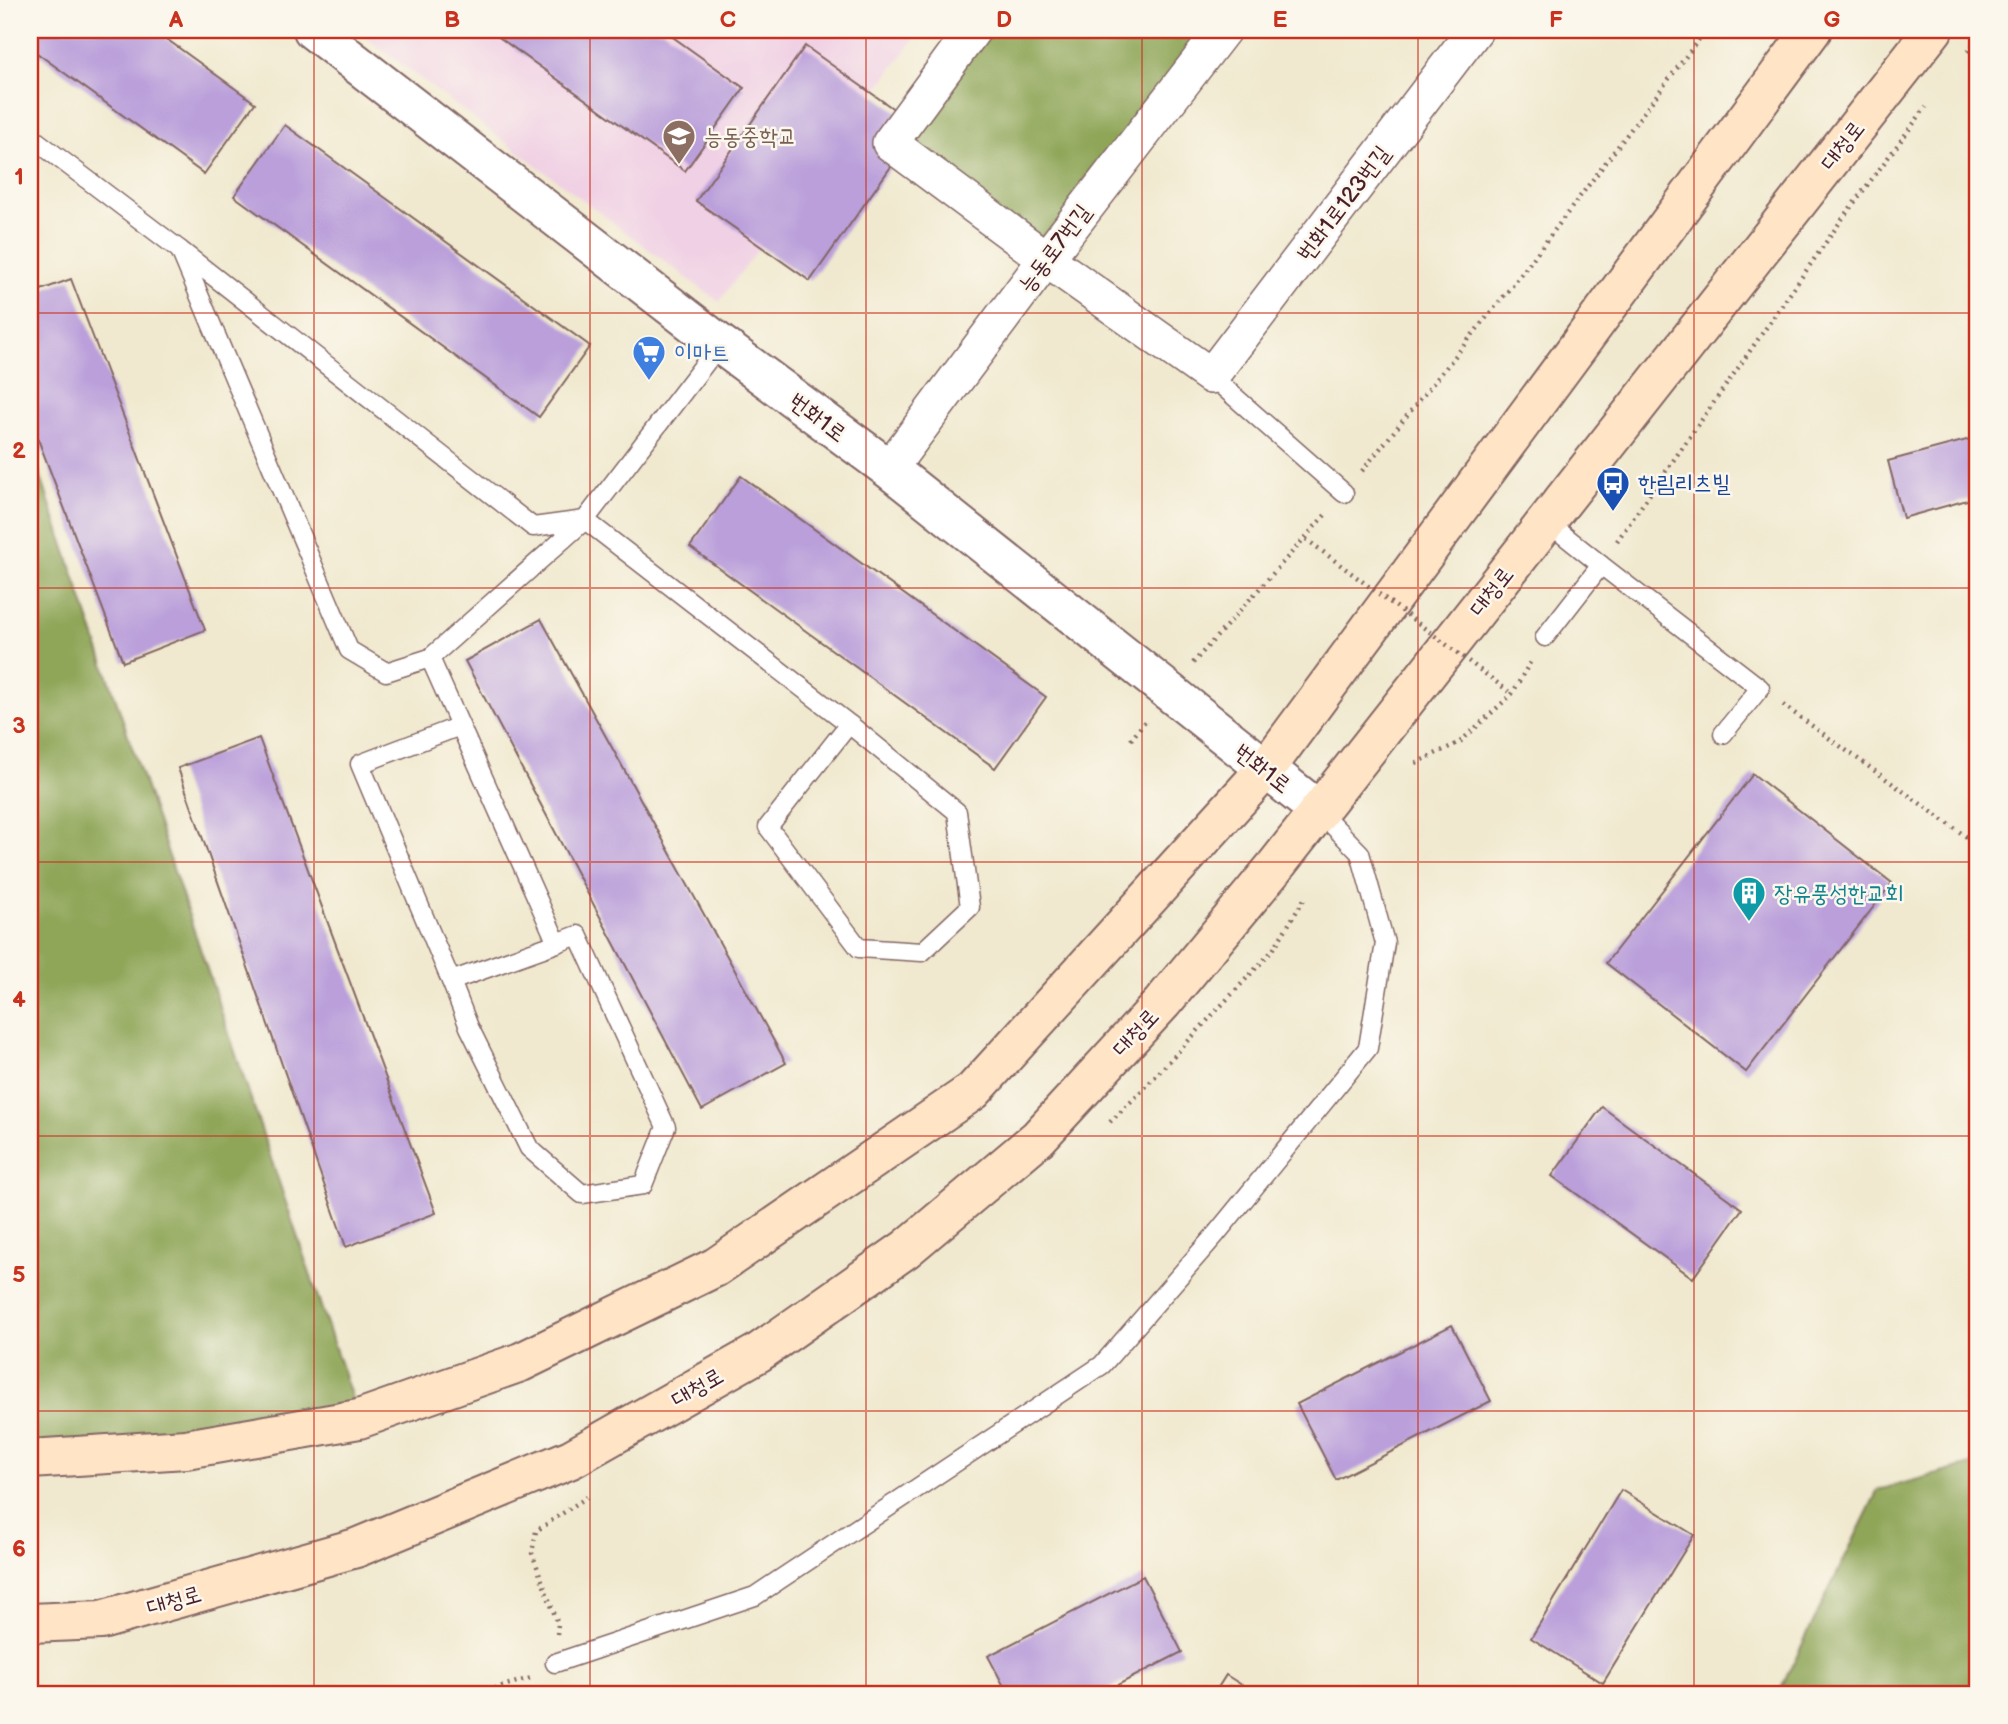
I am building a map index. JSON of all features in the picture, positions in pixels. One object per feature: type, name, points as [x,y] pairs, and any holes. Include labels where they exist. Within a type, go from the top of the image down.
[{"type":"main road","points":[[30,1459],[186,1449],[359,1419],[520,1362],[716,1267],[973,1091],[1265,770],[1812,30]]},
{"type":"main road","name":"대청로","points":[[30,1623],[101,1620],[356,1548],[571,1459],[758,1353],[906,1250],[1038,1138],[1162,1003],[1318,810],[1933,30]]},
{"type":"street","name":"번화1로","points":[[313,30],[720,344],[889,469],[1318,810]]},
{"type":"street","points":[[973,30],[890,143],[1045,259],[1211,376]]},
{"type":"street","name":"능동로7번길","points":[[889,469],[1045,259],[1223,30]]},
{"type":"street","name":"번화1로123번길","points":[[1211,376],[1475,30]]},
{"type":"lane","points":[[30,135],[533,527],[585,520],[849,724],[957,812],[970,906],[922,951],[859,948],[768,827],[849,724]]},
{"type":"lane","points":[[180,250],[349,650],[386,673],[430,658],[585,520],[720,344]]},
{"type":"lane","points":[[1211,376],[1344,493]]},
{"type":"lane","points":[[1546,521],[1760,688],[1723,734]]},
{"type":"lane","points":[[1545,637],[1601,565]]},
{"type":"lane","points":[[430,658],[557,943]]},
{"type":"lane","points":[[451,981],[578,935],[666,1127],[643,1185],[582,1194],[529,1148],[469,1027],[360,764],[460,726]]},
{"type":"lane","points":[[555,1663],[755,1595],[1102,1365],[1216,1234],[1368,1048],[1385,943],[1360,853],[1318,810]]},
{"type":"path","points":[[1167,690],[1306,539],[1344,493],[1516,281],[1706,30]]},
{"type":"path","points":[[1962,60],[1978,38]]},
{"type":"path","points":[[1601,565],[1845,215],[1928,104]]},
{"type":"path","points":[[1306,539],[1512,694]]},
{"type":"path","points":[[1416,763],[1460,742],[1512,694],[1545,637]]},
{"type":"path","points":[[1760,688],[1978,845]]},
{"type":"shaded area","name":"능동중학교","points":[[356,30],[921,30],[719,302]]},
{"type":"green space","points":[[973,30],[1223,30],[1046,259],[890,143]]},
{"type":"green space","points":[[30,445],[359,1419],[30,1459]]},
{"type":"green space","points":[[1978,1463],[1978,1694],[1778,1694],[1878,1490]]},
{"type":"building","points":[[30,30],[154,30],[255,103],[204,174],[30,48]]},
{"type":"building","points":[[489,30],[663,30],[744,88],[685,171]]},
{"type":"building","points":[[805,46],[919,127],[810,281],[696,201]]},
{"type":"building","points":[[285,125],[590,346],[539,417],[234,196]]},
{"type":"building","points":[[71,279],[205,630],[123,662],[30,418],[30,294]]},
{"type":"building","points":[[1978,437],[1978,497],[1903,518],[1888,461]]},
{"type":"building","points":[[741,476],[1046,697],[995,768],[690,547]]},
{"type":"building","points":[[541,619],[786,1063],[702,1110],[465,661]]},
{"type":"building","points":[[259,738],[436,1213],[346,1247],[178,768]]},
{"type":"building","name":"장유풍성한교회","points":[[1753,774],[1892,883],[1746,1072],[1606,963]]},
{"type":"building","points":[[1602,1107],[1742,1209],[1693,1278],[1552,1176]]},
{"type":"building","points":[[1452,1325],[1491,1401],[1336,1480],[1297,1404]]},
{"type":"building","points":[[1621,1490],[1694,1535],[1603,1683],[1531,1638]]},
{"type":"building","points":[[1143,1576],[1182,1652],[1100,1694],[1008,1694],[988,1656]]},
{"type":"building","points":[[1226,1675],[1256,1694],[1214,1694]]},
{"type":"place","name":"능동중학교","points":[[679,166]]},
{"type":"place","name":"이마트","points":[[649,382]]},
{"type":"place","name":"한림리츠빌","points":[[1613,513]]},
{"type":"place","name":"장유풍성한교회","points":[[1749,923]]}]
